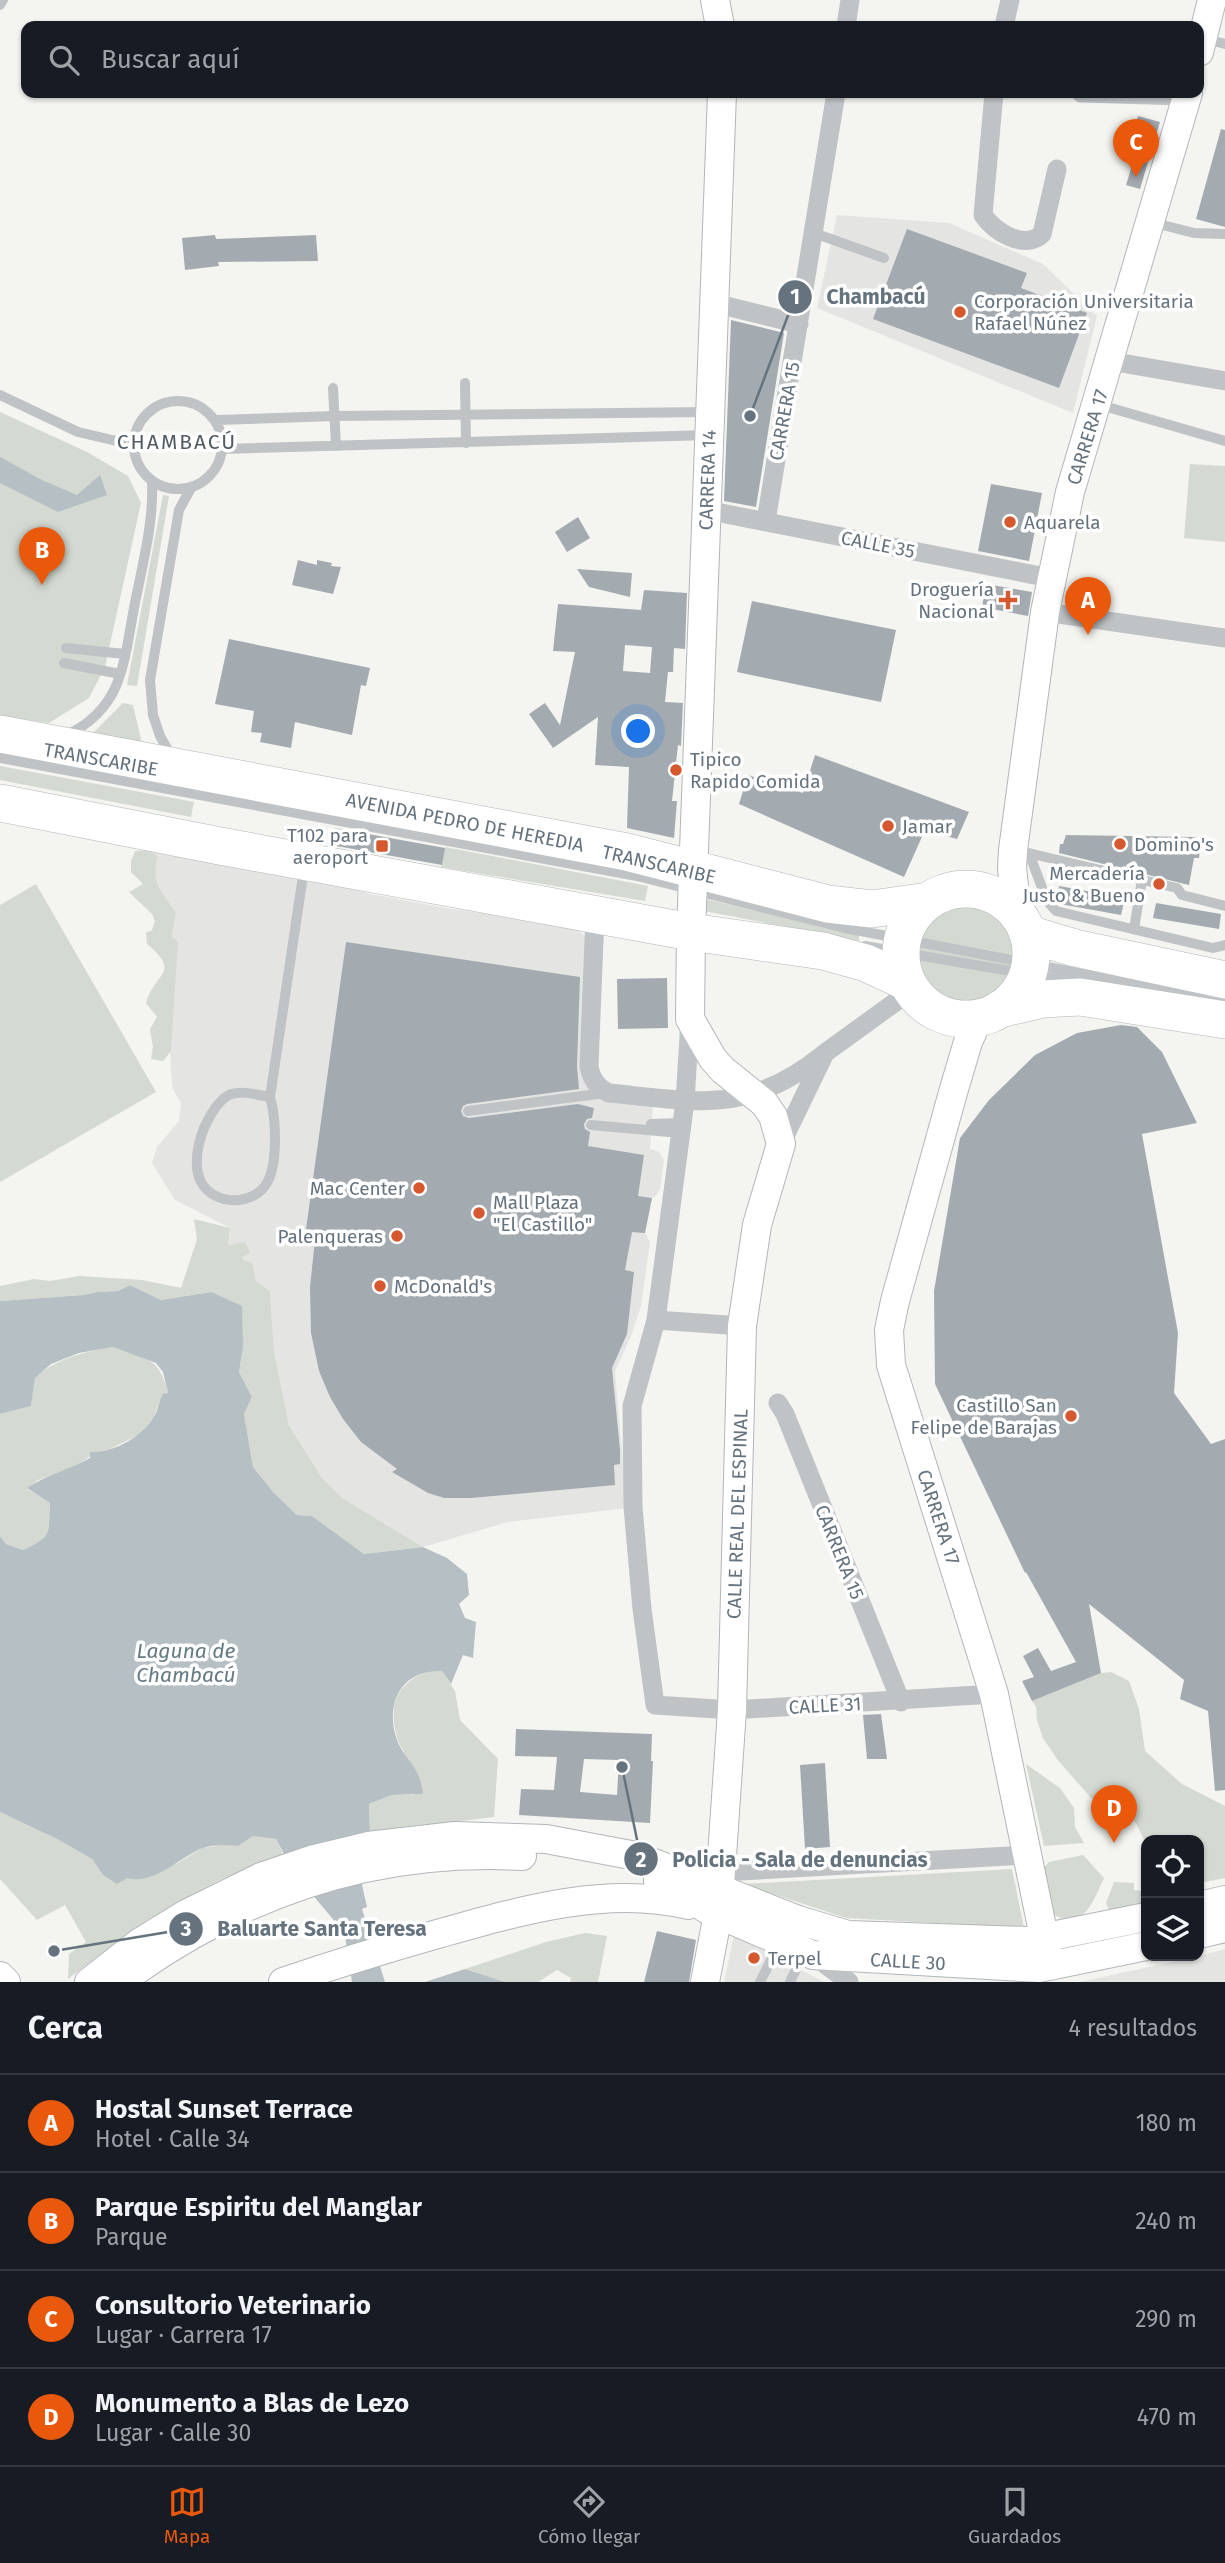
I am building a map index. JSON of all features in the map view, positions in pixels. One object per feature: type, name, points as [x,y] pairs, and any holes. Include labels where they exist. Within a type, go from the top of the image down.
[{"type":"highway","name":"AVENIDA PEDRO DE HEREDIA","points":[[0,734],[627,852],[693,878],[850,908],[889,908],[928,901],[946,892],[965,889],[985,892],[1003,900],[1026,946]]},
{"type":"highway","points":[[0,803],[595,918],[692,922],[906,966]]},
{"type":"highway","points":[[928,901],[912,918],[906,966],[925,1004],[941,1014],[960,1018],[1043,999],[1080,996],[1225,1020]]},
{"type":"highway","points":[[990,1013],[1017,994],[1026,946],[1075,948],[1221,974]]},
{"type":"main road","points":[[715,0],[719,21]]},
{"type":"main road","points":[[1209,45],[1212,0]]},
{"type":"main road","name":"CARRERA 14","points":[[693,878],[722,98]]},
{"type":"main road","name":"CARRERA 17","points":[[1026,946],[1012,869],[1021,851],[1050,578],[1070,492],[1187,98]]},
{"type":"main road","points":[[693,878],[690,1019],[713,1059],[737,1082],[755,1093],[774,1116],[781,1144]]},
{"type":"main road","name":"CARRERA 17","points":[[990,1013],[968,1041],[954,1089],[895,1301],[889,1330],[891,1365],[994,1695],[1052,1974]]},
{"type":"main road","name":"CALLE REAL DEL ESPINAL","points":[[705,1982],[717,1896],[732,1710],[742,1326],[757,1225],[781,1144]]},
{"type":"main road","points":[[101,1980],[151,1936],[211,1900],[261,1877],[341,1852],[427,1838],[485,1835],[547,1839],[626,1862],[717,1896]]},
{"type":"main road","points":[[284,1982],[388,1948],[505,1915],[624,1898],[717,1896]]},
{"type":"main road","name":"CALLE 30","points":[[717,1896],[848,1935],[1027,1941],[1141,1918]]},
{"type":"main road","name":"CALLE 30","points":[[717,1896],[780,1940],[813,1955],[1039,1968],[1052,1974],[1141,1947]]},
{"type":"main road","points":[[1204,1905],[1225,1900]]},
{"type":"main road","points":[[1204,1933],[1225,1928]]},
{"type":"main road","points":[[0,1976],[6,1982]]},
{"type":"street","points":[[847,21],[850,0]]},
{"type":"street","points":[[1005,21],[1010,0]]},
{"type":"street","name":"CARRERA 15","points":[[766,522],[835,98]]},
{"type":"street","points":[[994,98],[983,215],[991,226],[1026,241],[1038,238],[1042,234],[1057,169]]},
{"type":"street","points":[[714,303],[799,324]]},
{"type":"street","points":[[1110,361],[1225,381]]},
{"type":"street","name":"CALLE 35","points":[[706,510],[1050,578]]},
{"type":"street","points":[[1045,612],[1225,638]]},
{"type":"street","points":[[595,918],[589,1066],[595,1083],[609,1093]]},
{"type":"street","name":"CALLE REAL DEL ESPINAL","points":[[609,1093],[685,1101],[720,1101],[755,1093],[785,1080],[825,1053],[906,966]]},
{"type":"street","points":[[690,1019],[685,1101],[656,1320],[742,1326]]},
{"type":"street","name":"CALLE REAL DEL ESPINAL","points":[[781,1144],[825,1053]]},
{"type":"street","name":"CALLE 31","points":[[656,1320],[632,1406],[633,1507],[643,1622],[655,1706],[732,1710],[994,1695]]},
{"type":"street","name":"CARRERA 15","points":[[778,1403],[785,1414],[901,1702]]},
{"type":"street","points":[[717,1896],[1027,1855]]},
{"type":"street","points":[[813,1955],[849,1982]]},
{"type":"lane","points":[[0,5],[3,0]]},
{"type":"lane","points":[[1150,222],[1194,233],[1225,234]]},
{"type":"lane","points":[[814,233],[884,258]]},
{"type":"lane","points":[[464,383],[466,443]]},
{"type":"lane","points":[[333,388],[336,446]]},
{"type":"lane","points":[[0,395],[78,432],[134,445]]},
{"type":"lane","points":[[180,400],[194,403],[216,420],[222,434],[223,449],[220,462],[203,482],[191,488],[164,487],[152,481],[142,471],[134,445],[136,431],[142,419],[153,409],[165,402],[180,400]]},
{"type":"lane","points":[[1096,404],[1225,441]]},
{"type":"lane","points":[[216,420],[465,416],[709,424]]},
{"type":"lane","points":[[223,449],[466,443],[709,424]]},
{"type":"lane","points":[[38,741],[59,738],[80,729],[104,707],[116,687],[125,654],[153,507],[152,481]]},
{"type":"lane","points":[[181,768],[160,736],[153,715],[150,680],[179,510],[191,488]]},
{"type":"lane","points":[[66,648],[125,654]]},
{"type":"lane","points":[[64,663],[120,674]]},
{"type":"lane","name":"TRANSCARIBE","points":[[0,758],[637,876],[693,878],[834,926],[906,966]]},
{"type":"lane","points":[[1021,851],[1177,888],[1182,895],[1225,906]]},
{"type":"lane","points":[[1021,851],[1043,893],[1056,911],[1135,929],[1221,974]]},
{"type":"lane","points":[[270,1097],[238,1091],[231,1093],[206,1123],[197,1155],[197,1170],[206,1189],[216,1197],[239,1201],[259,1192],[267,1183],[275,1150],[274,1113],[270,1097],[305,862]]},
{"type":"lane","points":[[1135,929],[1142,880]]},
{"type":"lane","name":"TRANSCARIBE","points":[[852,943],[906,966],[1026,946]]},
{"type":"lane","points":[[468,1111],[609,1093]]},
{"type":"lane","points":[[652,1124],[681,1128]]},
{"type":"lane","points":[[591,1125],[681,1128]]},
{"type":"lane","points":[[760,1982],[780,1940]]},
{"type":"lane","points":[[790,1982],[799,1964],[813,1955]]},
{"type":"shaded area","name":"Corporación Universitaria Rafael Núñez","points":[[837,215],[949,223],[1043,264],[1097,316],[1073,413],[817,308]]},
{"type":"shaded area","points":[[0,412],[87,452],[128,476],[141,503],[105,667],[89,698],[49,723],[0,716]]},
{"type":"shaded area","points":[[1190,464],[1225,466],[1225,542],[1184,538]]},
{"type":"shaded area","points":[[163,495],[169,496],[137,686],[127,685]]},
{"type":"shaded area","points":[[123,703],[133,705],[142,744],[91,735]]},
{"type":"shaded area","points":[[0,766],[194,802],[191,817],[0,780]]},
{"type":"shaded area","points":[[445,847],[648,886],[645,901],[441,867]]},
{"type":"shaded area","name":"Mall Plaza \"El Castillo\"","points":[[146,850],[345,886],[370,894],[446,908],[573,926],[586,938],[584,1079],[653,1104],[650,1149],[658,1151],[664,1160],[660,1189],[652,1198],[645,1233],[650,1242],[641,1306],[615,1372],[627,1508],[508,1522],[423,1547],[342,1498],[322,1478],[289,1425],[274,1352],[270,1292],[256,1281],[228,1245],[230,1228],[175,1200],[152,1163],[157,1147],[179,1121],[181,1103],[173,1089],[170,1038],[175,992],[172,938],[176,912],[162,894]]},
{"type":"shaded area","points":[[146,850],[158,856],[156,880],[176,912],[172,937],[178,942],[171,1051],[163,1061],[151,1059],[153,1047],[150,1029],[157,1017],[146,1003],[164,967],[163,961],[147,944],[146,933],[152,930],[155,921],[152,914],[129,892],[143,884],[131,872],[131,861],[135,851]]},
{"type":"shaded area","points":[[36,884],[156,1092],[0,1182],[0,905]]},
{"type":"shaded area","points":[[705,899],[859,935],[859,941],[704,911]]},
{"type":"shaded area","points":[[967,905],[987,908],[1010,927],[1015,936],[1018,956],[1015,976],[996,999],[987,1004],[967,1007],[947,1004],[924,985],[919,976],[916,956],[919,936],[938,913],[947,908]]},
{"type":"shaded area","points":[[194,1219],[230,1228],[228,1245],[245,1242],[250,1252],[241,1259],[252,1263],[256,1281],[270,1291],[274,1352],[289,1425],[322,1478],[342,1498],[423,1547],[364,1554],[312,1516],[297,1515],[274,1493],[253,1467],[244,1414],[252,1397],[239,1372],[243,1348],[211,1292],[161,1300],[130,1285],[118,1291],[0,1301],[0,1286],[34,1279],[50,1281],[79,1276],[142,1280],[181,1288],[197,1239]]},
{"type":"shaded area","points":[[113,1347],[143,1357],[155,1365],[168,1393],[160,1399],[154,1417],[140,1434],[110,1449],[96,1452],[74,1468],[38,1480],[27,1489],[50,1502],[49,1527],[45,1537],[23,1550],[6,1544],[0,1536],[0,1414],[31,1406],[35,1377],[53,1365],[81,1354]]},
{"type":"shaded area","points":[[427,1671],[442,1671],[455,1691],[460,1720],[498,1759],[494,1817],[370,1832],[369,1804],[392,1795],[414,1795],[406,1757],[394,1725],[394,1705],[402,1689]]},
{"type":"shaded area","points":[[1111,1672],[1129,1681],[1139,1709],[1145,1751],[1182,1784],[1225,1806],[1225,1878],[1204,1882],[1204,1835],[1142,1835],[1136,1823],[1112,1802],[1091,1798],[1057,1759],[1043,1738],[1036,1707],[1032,1701],[1101,1673]]},
{"type":"shaded area","points":[[1026,1764],[1060,1788],[1074,1808],[1075,1827],[1084,1843],[1044,1846]]},
{"type":"shaded area","points":[[0,1812],[92,1859],[103,1875],[127,1878],[178,1863],[202,1848],[238,1846],[253,1836],[276,1839],[284,1856],[226,1877],[178,1902],[68,1979],[69,1954],[86,1942],[65,1905],[37,1920],[0,1879]]},
{"type":"shaded area","points":[[1083,1855],[1104,1878],[1085,1913],[1071,1920],[1062,1918],[1051,1912],[1043,1869],[1049,1862]]},
{"type":"shaded area","points":[[1012,1869],[1024,1928],[846,1918],[743,1884]]},
{"type":"shaded area","points":[[1114,1882],[1134,1883],[1134,1890],[1141,1891],[1141,1908],[1110,1912],[1106,1903]]},
{"type":"shaded area","points":[[585,1933],[607,1936],[598,1982],[570,1982],[571,1978],[557,1970],[538,1982],[505,1982],[465,1969],[546,1942]]},
{"type":"shaded area","name":"Terpel","points":[[734,1935],[824,1982],[724,1982]]},
{"type":"shaded area","points":[[1225,1949],[1225,1982],[1080,1982],[1176,1961],[1204,1961],[1204,1955]]},
{"type":"water","points":[[0,457],[77,495],[100,475],[107,495],[58,512],[0,483]]},
{"type":"water","name":"Laguna de Chambacú","points":[[130,1285],[161,1300],[211,1292],[242,1306],[243,1348],[239,1372],[252,1397],[244,1414],[253,1467],[297,1515],[312,1516],[364,1554],[423,1547],[447,1558],[467,1574],[469,1595],[459,1604],[465,1618],[476,1622],[473,1658],[463,1655],[451,1684],[442,1671],[428,1672],[407,1682],[395,1701],[393,1713],[397,1740],[419,1776],[423,1794],[392,1795],[369,1804],[370,1832],[362,1885],[367,1907],[362,1909],[385,1982],[352,1982],[345,1936],[294,1873],[276,1839],[253,1836],[238,1846],[205,1847],[155,1875],[127,1878],[117,1884],[103,1875],[92,1859],[0,1812],[0,1536],[6,1544],[23,1550],[45,1537],[49,1527],[50,1503],[27,1488],[90,1458],[90,1452],[109,1450],[136,1436],[150,1423],[163,1394],[168,1393],[163,1372],[156,1363],[113,1347],[79,1353],[51,1364],[35,1378],[31,1406],[0,1414],[0,1301],[118,1291]]},
{"type":"water","points":[[465,1969],[505,1982],[425,1982]]},
{"type":"building","points":[[1138,116],[1160,122],[1140,189],[1126,185],[1137,150],[1129,147]]},
{"type":"building","points":[[1221,129],[1225,130],[1225,227],[1196,219]]},
{"type":"building","points":[[907,229],[1027,273],[1021,288],[1087,313],[1059,388],[873,319]]},
{"type":"building","points":[[215,235],[216,239],[316,235],[318,261],[218,262],[219,266],[185,270],[182,238]]},
{"type":"building","points":[[731,320],[784,333],[756,507],[724,501]]},
{"type":"building","name":"Aquarela","points":[[991,484],[1042,493],[1029,561],[978,551]]},
{"type":"building","points":[[578,517],[590,538],[567,552],[555,532]]},
{"type":"building","points":[[298,560],[317,565],[317,560],[341,567],[333,594],[292,585]]},
{"type":"building","points":[[577,569],[632,573],[630,597],[589,587]]},
{"type":"building","name":"Droguería Nacional","points":[[986,584],[1032,592],[1028,616],[982,607]]},
{"type":"building","points":[[644,590],[687,593],[685,649],[674,648],[673,672],[668,672],[665,702],[683,703],[681,746],[678,745],[672,801],[677,801],[674,838],[627,828],[629,767],[595,765],[598,717],[553,748],[529,714],[545,703],[560,725],[575,652],[553,651],[558,604],[641,610]],"holes":[[[625,645],[652,647],[650,673],[623,671]]]},
{"type":"building","points":[[752,601],[896,630],[881,702],[737,672]]},
{"type":"building","points":[[229,639],[370,668],[366,686],[361,685],[352,735],[295,722],[291,748],[260,742],[262,733],[251,732],[254,711],[215,704]]},
{"type":"building","points":[[815,755],[969,812],[957,839],[925,830],[904,877],[739,804],[748,775],[803,793]]},
{"type":"building","points":[[335,828],[445,848],[442,865],[331,845]]},
{"type":"building","points":[[1066,835],[1201,839],[1199,858],[1194,858],[1189,885],[1059,853],[1060,844],[1063,844]]},
{"type":"building","points":[[1059,886],[1125,898],[1121,915],[1060,904],[1057,900]]},
{"type":"building","points":[[1156,903],[1221,914],[1219,929],[1153,918]]},
{"type":"building","name":"Mall Plaza \"El Castillo\"","points":[[346,942],[580,977],[577,1066],[579,1089],[467,1104],[461,1111],[463,1116],[469,1118],[578,1104],[594,1108],[592,1118],[587,1119],[584,1124],[585,1129],[590,1132],[588,1146],[644,1155],[638,1196],[652,1198],[645,1233],[632,1232],[625,1270],[634,1272],[627,1334],[612,1368],[620,1450],[620,1464],[614,1465],[615,1485],[444,1498],[428,1493],[392,1472],[397,1469],[361,1442],[330,1397],[319,1371],[311,1333],[310,1287],[316,1230],[306,1229]]},
{"type":"building","points":[[667,978],[668,1028],[618,1029],[617,979]]},
{"type":"building","name":"Castillo San Felipe de Barajas","points":[[1121,1025],[1137,1027],[1162,1052],[1197,1123],[1142,1134],[1178,1333],[1174,1393],[1211,1444],[1225,1439],[1225,1790],[1215,1791],[1208,1711],[1180,1699],[1184,1680],[1089,1604],[1101,1673],[1032,1701],[1022,1681],[1034,1677],[1023,1656],[1038,1648],[1051,1671],[1076,1662],[1025,1573],[935,1384],[934,1291],[960,1138],[989,1100],[1035,1055],[1077,1033]]},
{"type":"building","points":[[881,1714],[887,1759],[867,1759],[863,1715]]},
{"type":"building","points":[[516,1729],[652,1734],[650,1823],[519,1815],[521,1789],[554,1790],[557,1757],[515,1756]],"holes":[[[584,1759],[619,1760],[617,1795],[580,1792]]]},
{"type":"building","points":[[825,1763],[830,1847],[805,1849],[800,1765]]},
{"type":"building","points":[[657,1931],[696,1940],[689,1982],[644,1982]]},
{"type":"place","name":"Consultorio Veterinario","points":[[1136,177]]},
{"type":"place","name":"Corporación Universitaria Rafael Núñez","points":[[960,312]]},
{"type":"place","name":"Chambacú","points":[[750,416]]},
{"type":"place","name":"Aquarela","points":[[1010,522]]},
{"type":"place","name":"Parque Espiritu del Manglar","points":[[42,585]]},
{"type":"place","name":"Droguería Nacional","points":[[1008,600]]},
{"type":"place","name":"Hostal Sunset Terrace","points":[[1088,635]]},
{"type":"place","name":"Tipico Rapido Comida","points":[[676,770]]},
{"type":"place","name":"Jamar","points":[[888,826]]},
{"type":"place","name":"Domino's","points":[[1120,844]]},
{"type":"place","name":"T102 para aeroport","points":[[382,846]]},
{"type":"place","name":"Mercadería Justo & Bueno","points":[[1159,884]]},
{"type":"place","name":"Mac Center","points":[[419,1188]]},
{"type":"place","name":"Mall Plaza \"El Castillo\"","points":[[479,1213]]},
{"type":"place","name":"Palenqueras","points":[[397,1236]]},
{"type":"place","name":"McDonald's","points":[[380,1286]]},
{"type":"place","name":"Castillo San Felipe de Barajas","points":[[1071,1416]]},
{"type":"place","name":"Policia - Sala de denuncias","points":[[622,1767]]},
{"type":"place","name":"Monumento a Blas de Lezo","points":[[1114,1843]]},
{"type":"place","name":"Baluarte Santa Teresa","points":[[54,1951]]},
{"type":"place","name":"Terpel","points":[[754,1958]]},
{"type":"district","name":"CHAMBACÚ","points":[[177,442]]}]
